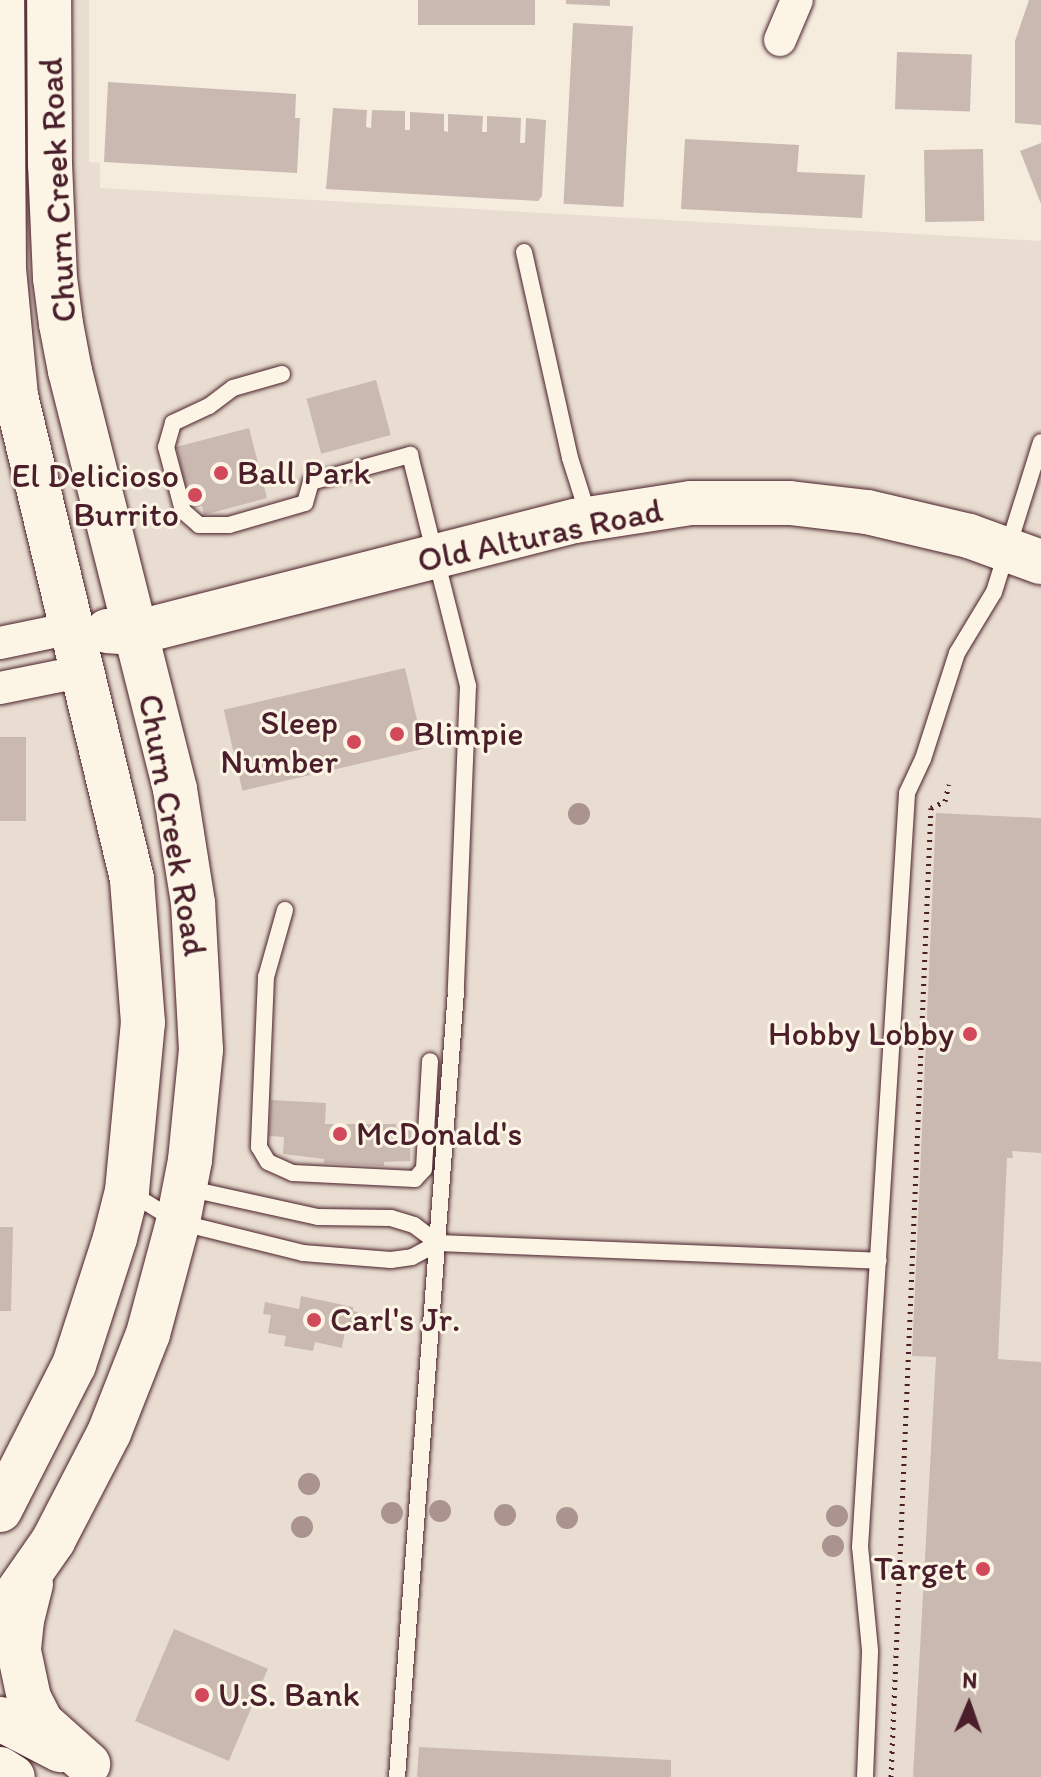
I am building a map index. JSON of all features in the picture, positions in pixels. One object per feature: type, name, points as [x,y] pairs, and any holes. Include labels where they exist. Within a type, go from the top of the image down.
[{"type":"main road","name":"Churn Creek Road","points":[[0,1510],[74,1365],[127,1191],[143,1023],[132,879],[16,396],[4,268],[2,0]]},
{"type":"main road","name":"Churn Creek Road","points":[[0,1617],[34,1572],[109,1433],[148,1334],[181,1205],[201,1050],[193,903],[175,789],[70,371],[57,293],[50,165],[49,0]]},
{"type":"main road","name":"Old Alturas Road","points":[[72,628],[135,633],[589,518],[691,503],[790,503],[902,519],[1024,555]]},
{"type":"main road","name":"Old Alturas Road","points":[[84,671],[135,633]]},
{"type":"main road","points":[[34,1572],[22,1620],[19,1651],[22,1675],[42,1723],[100,1770]]},
{"type":"main road","points":[[0,1719],[100,1770]]},
{"type":"main road","points":[[0,1769],[13,1777]]},
{"type":"street","points":[[780,40],[797,0]]},
{"type":"street","name":"Old Alturas Road","points":[[0,643],[72,628]]},
{"type":"street","name":"Old Alturas Road","points":[[0,688],[84,671]]},
{"type":"lane","points":[[524,252],[570,458],[589,518]]},
{"type":"lane","points":[[282,374],[233,388],[209,406],[182,417],[167,432],[166,447],[179,498],[191,521],[209,528],[305,503],[311,482],[410,455],[464,663],[468,696],[456,991],[418,1463],[397,1777]]},
{"type":"lane","points":[[865,1777],[870,1650],[860,1547],[907,793],[923,759],[957,653],[994,592],[1024,555],[1041,442]]},
{"type":"lane","points":[[285,910],[266,977],[259,1147],[268,1162],[293,1173],[415,1179],[424,1169],[430,1061]]},
{"type":"lane","points":[[127,1191],[181,1205],[303,1253],[391,1260],[412,1257],[438,1243],[879,1261]]},
{"type":"lane","points":[[181,1205],[318,1217],[391,1218],[414,1225],[438,1243]]},
{"type":"path","points":[[891,1777],[931,808],[945,801],[949,784]]},
{"type":"shaded area","points":[[0,0],[89,0],[89,162],[100,163],[100,188],[1041,241],[1041,1777],[0,1777]]},
{"type":"building","points":[[418,0],[535,0],[535,25],[418,25]]},
{"type":"building","points":[[566,0],[610,0],[610,6],[566,4]]},
{"type":"building","points":[[1029,0],[1041,0],[1041,125],[1015,123],[1015,41]]},
{"type":"building","points":[[573,23],[633,26],[623,207],[564,204]]},
{"type":"building","points":[[897,52],[972,55],[970,112],[895,109]]},
{"type":"building","points":[[108,82],[296,94],[295,118],[300,118],[297,173],[104,162]]},
{"type":"building","points":[[333,108],[367,110],[366,127],[371,128],[372,110],[405,111],[405,130],[410,130],[410,112],[444,114],[444,131],[448,132],[448,114],[483,116],[482,132],[487,132],[487,116],[521,118],[520,143],[525,143],[526,118],[546,120],[542,196],[538,201],[326,189]]},
{"type":"building","points":[[685,139],[799,145],[797,172],[865,175],[862,218],[681,209]]},
{"type":"building","points":[[1041,143],[1041,204],[1020,151]]},
{"type":"building","points":[[983,149],[984,221],[925,222],[924,150]]},
{"type":"building","points":[[376,380],[391,435],[321,454],[306,399]]},
{"type":"building","name":"Ball Park","points":[[249,428],[267,498],[204,515],[202,506],[191,509],[176,447]]},
{"type":"building","points":[[405,668],[424,749],[242,791],[224,710]]},
{"type":"building","points":[[0,737],[26,737],[26,821],[0,821]]},
{"type":"building","points":[[936,813],[1041,818],[1041,1153],[1012,1151],[1013,1158],[1007,1158],[998,1359],[1041,1362],[1041,1777],[913,1777],[936,1357],[912,1356]]},
{"type":"building","name":"McDonald's","points":[[271,1100],[326,1103],[325,1124],[396,1124],[396,1128],[411,1131],[410,1161],[384,1162],[384,1166],[324,1163],[324,1159],[283,1154],[284,1137],[269,1136]]},
{"type":"building","points":[[0,1227],[13,1227],[11,1311],[0,1311]]},
{"type":"building","name":"Carl's Jr.","points":[[301,1296],[353,1307],[353,1311],[358,1312],[356,1327],[346,1325],[342,1348],[315,1342],[313,1351],[284,1346],[286,1336],[268,1333],[271,1315],[263,1314],[265,1302],[299,1309]]},
{"type":"building","name":"U.S. Bank","points":[[174,1629],[268,1669],[229,1761],[135,1721]]},
{"type":"building","points":[[419,1747],[671,1760],[671,1777],[417,1777]]},
{"type":"place","name":"Ball Park","points":[[221,473]]},
{"type":"place","name":"El Delicioso Burrito","points":[[195,495]]},
{"type":"place","name":"Blimpie","points":[[397,734]]},
{"type":"place","name":"Sleep Number","points":[[354,742]]},
{"type":"place","name":"Hobby Lobby","points":[[970,1034]]},
{"type":"place","name":"McDonald's","points":[[340,1134]]},
{"type":"place","name":"Carl's Jr.","points":[[314,1320]]},
{"type":"place","name":"Target","points":[[983,1569]]},
{"type":"place","name":"U.S. Bank","points":[[202,1695]]}]
